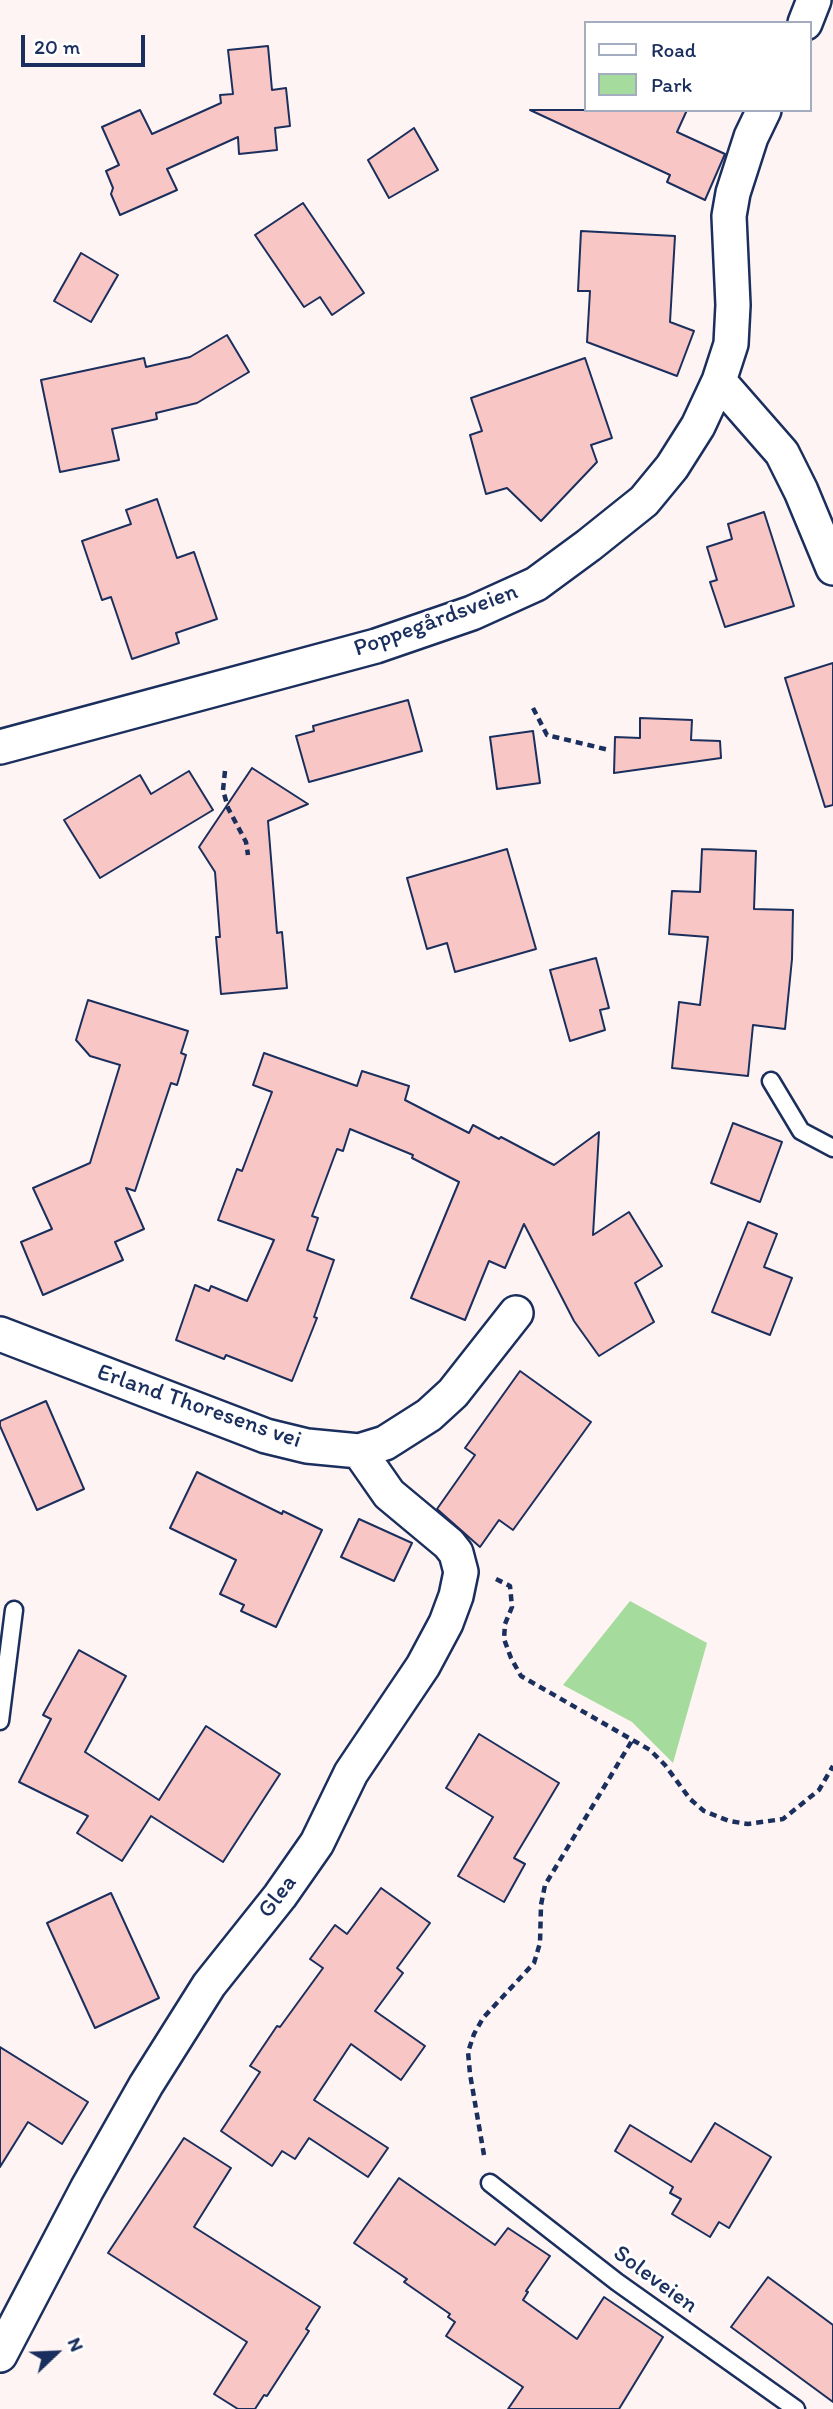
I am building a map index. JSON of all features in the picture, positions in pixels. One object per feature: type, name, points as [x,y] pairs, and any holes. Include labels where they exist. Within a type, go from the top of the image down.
[{"type":"street","points":[[806,21],[814,0]]},
{"type":"street","name":"Poppegårdsveien","points":[[0,747],[376,646],[472,613],[536,584],[644,500],[672,467],[698,426],[719,381],[731,344],[733,305],[729,248],[733,193],[751,137],[763,112]]},
{"type":"street","points":[[719,381],[782,453],[833,568]]},
{"type":"street","name":"Erland Thoresens vei","points":[[0,1334],[267,1436],[307,1446],[359,1451],[385,1443],[429,1415],[453,1393],[516,1312]]},
{"type":"street","points":[[359,1451],[390,1494],[449,1544],[456,1553],[461,1572]]},
{"type":"street","name":"Glea","points":[[0,2355],[87,2189],[146,2085],[209,1985],[280,1896],[317,1843],[351,1773],[424,1666],[446,1623],[461,1572]]},
{"type":"lane","points":[[771,1081],[801,1131],[833,1147]]},
{"type":"lane","points":[[0,1721],[14,1610]]},
{"type":"lane","name":"Soleveien","points":[[490,2183],[617,2282],[796,2409]]},
{"type":"path","points":[[533,708],[547,735],[609,750]]},
{"type":"path","points":[[225,771],[223,790],[228,808],[246,842],[248,855]]},
{"type":"path","points":[[461,1572],[496,1579],[510,1586],[512,1607],[505,1624],[504,1639],[521,1676],[650,1750],[665,1765],[690,1799],[704,1811],[729,1821],[748,1824],[783,1819],[819,1790],[833,1766]]},
{"type":"path","points":[[490,2183],[468,2052],[474,2034],[484,2018],[534,1962],[540,1943],[541,1906],[545,1885],[633,1739]]},
{"type":"green space","points":[[630,1601],[707,1643],[673,1763],[632,1722],[563,1685]]},
{"type":"building","points":[[268,46],[272,90],[286,88],[290,126],[275,128],[277,150],[239,154],[238,137],[167,169],[177,190],[120,215],[111,194],[113,188],[106,171],[119,165],[102,127],[140,110],[152,134],[221,103],[220,95],[233,94],[228,50]]},
{"type":"building","points":[[530,110],[686,112],[677,132],[725,154],[705,200],[667,182],[670,175]]},
{"type":"building","points":[[414,128],[438,170],[389,198],[368,160]]},
{"type":"building","points":[[303,203],[364,293],[332,315],[320,297],[304,307],[255,235]]},
{"type":"building","points":[[581,231],[675,236],[670,322],[694,331],[677,376],[587,342],[590,291],[578,291]]},
{"type":"building","points":[[81,253],[118,275],[91,322],[54,301]]},
{"type":"building","points":[[227,335],[249,372],[197,403],[156,413],[157,419],[112,429],[119,460],[60,472],[41,380],[144,358],[146,367],[190,357]]},
{"type":"building","points":[[585,358],[612,438],[591,445],[597,462],[541,521],[507,488],[486,494],[470,435],[482,431],[471,398]]},
{"type":"building","points":[[157,499],[177,558],[194,552],[217,619],[176,633],[179,643],[132,659],[111,597],[102,600],[82,541],[131,524],[126,510]]},
{"type":"building","points":[[764,512],[794,606],[725,627],[710,582],[717,580],[707,547],[732,539],[728,524]]},
{"type":"building","points":[[833,663],[833,805],[825,807],[785,678]]},
{"type":"building","points":[[408,700],[422,751],[309,782],[296,736],[314,731],[313,726]]},
{"type":"building","points":[[640,718],[692,720],[691,740],[720,741],[721,758],[614,773],[615,737],[640,738]]},
{"type":"building","points":[[533,731],[540,783],[497,789],[490,737]]},
{"type":"building","points":[[252,768],[308,804],[268,821],[277,933],[282,932],[287,988],[221,994],[216,937],[220,937],[215,872],[199,847]]},
{"type":"building","points":[[189,771],[213,810],[100,878],[64,820],[140,775],[151,794]]},
{"type":"building","points":[[507,849],[536,949],[455,972],[447,943],[427,949],[407,878]]},
{"type":"building","points":[[702,849],[756,851],[754,909],[793,910],[792,959],[785,1029],[753,1025],[748,1076],[672,1068],[679,1002],[700,1005],[708,937],[669,934],[672,891],[700,892]]},
{"type":"building","points":[[596,958],[609,1008],[600,1010],[605,1030],[570,1041],[550,970]]},
{"type":"building","points":[[88,1000],[188,1031],[181,1053],[186,1055],[177,1085],[171,1083],[135,1191],[126,1188],[144,1229],[115,1242],[123,1260],[43,1295],[21,1242],[52,1229],[33,1188],[90,1163],[120,1065],[90,1056],[76,1040]]},
{"type":"building","points":[[264,1053],[357,1086],[362,1071],[409,1086],[405,1100],[469,1133],[473,1125],[554,1165],[599,1132],[593,1235],[629,1212],[662,1266],[635,1283],[654,1322],[599,1356],[574,1321],[524,1224],[505,1268],[489,1261],[465,1320],[411,1298],[459,1182],[412,1158],[413,1155],[350,1129],[343,1151],[337,1149],[312,1216],[318,1218],[307,1250],[334,1260],[314,1317],[317,1318],[292,1381],[226,1355],[224,1359],[176,1340],[195,1285],[209,1291],[211,1286],[247,1301],[274,1240],[218,1220],[237,1169],[242,1171],[272,1092],[253,1085]]},
{"type":"building","points":[[733,1123],[782,1142],[760,1202],[711,1183]]},
{"type":"building","points":[[748,1222],[777,1234],[764,1267],[792,1278],[770,1335],[712,1312]]},
{"type":"building","points":[[520,1371],[591,1422],[513,1530],[499,1520],[480,1547],[437,1509],[475,1455],[465,1448]]},
{"type":"building","points":[[46,1401],[84,1489],[37,1510],[0,1421]]},
{"type":"building","points":[[197,1472],[282,1514],[283,1511],[322,1530],[276,1627],[241,1611],[244,1605],[220,1594],[236,1560],[170,1528]]},
{"type":"building","points":[[359,1519],[412,1543],[394,1581],[341,1557]]},
{"type":"building","points":[[79,1650],[126,1676],[85,1752],[159,1800],[206,1726],[280,1774],[223,1862],[151,1816],[122,1861],[77,1833],[88,1816],[19,1782],[51,1719],[43,1715]]},
{"type":"building","points":[[479,1734],[559,1783],[514,1858],[525,1864],[504,1902],[458,1876],[493,1817],[446,1788]]},
{"type":"building","points":[[381,1888],[430,1923],[397,1968],[403,1973],[375,2011],[425,2046],[401,2080],[351,2044],[314,2100],[388,2148],[368,2177],[309,2138],[295,2159],[282,2151],[272,2166],[221,2131],[260,2072],[250,2066],[277,2026],[280,2027],[323,1968],[310,1959],[335,1925],[347,1934]]},
{"type":"building","points":[[111,1893],[159,1998],[95,2028],[47,1923]]},
{"type":"building","points":[[0,2047],[88,2102],[62,2144],[28,2122],[0,2167]]},
{"type":"building","points":[[715,2123],[771,2157],[729,2228],[719,2222],[710,2237],[672,2214],[681,2199],[670,2193],[673,2187],[615,2151],[630,2125],[691,2162]]},
{"type":"building","points":[[184,2138],[231,2168],[194,2227],[320,2307],[306,2329],[309,2331],[267,2396],[264,2395],[255,2409],[238,2409],[214,2394],[247,2342],[108,2253]]},
{"type":"building","points":[[399,2178],[495,2245],[508,2228],[550,2256],[526,2291],[528,2292],[523,2300],[577,2339],[604,2297],[663,2337],[619,2409],[508,2409],[523,2387],[446,2336],[455,2322],[448,2317],[450,2314],[404,2282],[407,2279],[354,2243]]},
{"type":"building","points":[[768,2277],[833,2325],[833,2402],[731,2327]]}]
